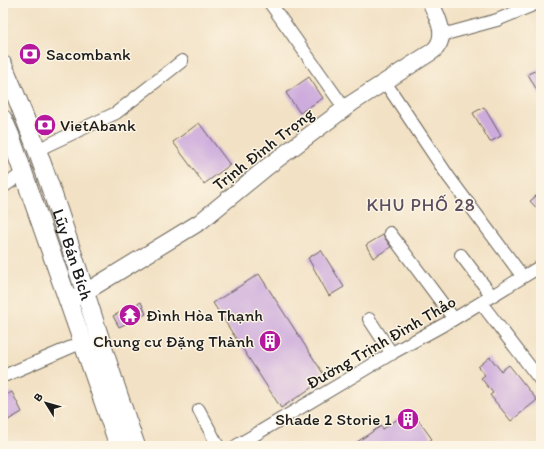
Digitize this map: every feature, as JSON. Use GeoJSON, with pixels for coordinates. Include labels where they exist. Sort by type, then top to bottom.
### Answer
{"type":"FeatureCollection","features":[{"type":"Feature","properties":{"kind":"main road","name":"Lũy Bán Bích"},"geometry":{"type":"LineString","coordinates":[[3,65],[37,150],[136,446]]}},
{"type":"Feature","properties":{"kind":"main road","name":"Lũy Bán Bích"},"geometry":{"type":"LineString","coordinates":[[3,119],[10,135],[119,446]]}},
{"type":"Feature","properties":{"kind":"street"},"geometry":{"type":"LineString","coordinates":[[270,3],[345,109]]}},
{"type":"Feature","properties":{"kind":"street"},"geometry":{"type":"LineString","coordinates":[[431,3],[442,28],[442,35],[497,20],[538,3]]}},
{"type":"Feature","properties":{"kind":"street","name":"Trịnh Đình Trọng"},"geometry":{"type":"LineString","coordinates":[[69,302],[200,222],[267,167],[345,109],[434,51],[441,42],[442,35]]}},
{"type":"Feature","properties":{"kind":"street"},"geometry":{"type":"LineString","coordinates":[[37,150],[116,113],[182,61]]}},
{"type":"Feature","properties":{"kind":"street"},"geometry":{"type":"LineString","coordinates":[[385,82],[448,176],[523,277]]}},
{"type":"Feature","properties":{"kind":"street"},"geometry":{"type":"LineString","coordinates":[[3,187],[23,173]]}},
{"type":"Feature","properties":{"kind":"street"},"geometry":{"type":"LineString","coordinates":[[390,233],[454,319]]}},
{"type":"Feature","properties":{"kind":"street"},"geometry":{"type":"LineString","coordinates":[[461,255],[492,296]]}},
{"type":"Feature","properties":{"kind":"street","name":"Đường Trịnh Đình Thảo"},"geometry":{"type":"LineString","coordinates":[[239,445],[481,303],[541,266]]}},
{"type":"Feature","properties":{"kind":"street"},"geometry":{"type":"LineString","coordinates":[[481,303],[541,381]]}},
{"type":"Feature","properties":{"kind":"street"},"geometry":{"type":"LineString","coordinates":[[369,319],[392,354]]}},
{"type":"Feature","properties":{"kind":"street"},"geometry":{"type":"LineString","coordinates":[[6,375],[83,342]]}},
{"type":"Feature","properties":{"kind":"street"},"geometry":{"type":"LineString","coordinates":[[199,410],[218,446]]}},
{"type":"Feature","properties":{"kind":"building"},"geometry":{"type":"Polygon","coordinates":[[[541,68],[541,98],[528,74],[541,68]]]}},
{"type":"Feature","properties":{"kind":"building"},"geometry":{"type":"Polygon","coordinates":[[[309,77],[323,98],[300,113],[286,93],[309,77]]]}},
{"type":"Feature","properties":{"kind":"building"},"geometry":{"type":"Polygon","coordinates":[[[484,107],[501,136],[490,142],[473,113],[484,107]]]}},
{"type":"Feature","properties":{"kind":"building"},"geometry":{"type":"Polygon","coordinates":[[[199,123],[230,165],[204,184],[173,142],[199,123]]]}},
{"type":"Feature","properties":{"kind":"building"},"geometry":{"type":"Polygon","coordinates":[[[541,192],[541,213],[530,201],[541,192]]]}},
{"type":"Feature","properties":{"kind":"building"},"geometry":{"type":"Polygon","coordinates":[[[383,235],[391,247],[373,258],[366,245],[383,235]]]}},
{"type":"Feature","properties":{"kind":"building"},"geometry":{"type":"Polygon","coordinates":[[[321,250],[344,287],[329,296],[308,258],[321,250]]]}},
{"type":"Feature","properties":{"kind":"building","name":"Chung cư Đặng Thành"},"geometry":{"type":"Polygon","coordinates":[[[259,274],[326,378],[281,408],[213,303],[259,274]]]}},
{"type":"Feature","properties":{"kind":"building","name":"Đình Hòa Thạnh"},"geometry":{"type":"Polygon","coordinates":[[[141,302],[146,314],[119,327],[113,316],[141,302]]]}},
{"type":"Feature","properties":{"kind":"building"},"geometry":{"type":"Polygon","coordinates":[[[490,357],[501,371],[509,365],[537,400],[511,421],[490,395],[493,393],[481,378],[485,375],[478,367],[490,357]]]}},
{"type":"Feature","properties":{"kind":"building"},"geometry":{"type":"Polygon","coordinates":[[[12,392],[22,412],[3,423],[3,396],[12,392]]]}},
{"type":"Feature","properties":{"kind":"building","name":"Shade 2 Storie 1"},"geometry":{"type":"Polygon","coordinates":[[[411,410],[432,439],[422,446],[351,446],[381,426],[383,429],[411,410]]]}},
{"type":"Feature","properties":{"kind":"place","name":"Sacombank"},"geometry":{"type":"Point","coordinates":[30,54]}},
{"type":"Feature","properties":{"kind":"place","name":"VietAbank"},"geometry":{"type":"Point","coordinates":[45,125]}},
{"type":"Feature","properties":{"kind":"place","name":"Đình Hòa Thạnh"},"geometry":{"type":"Point","coordinates":[130,315]}},
{"type":"Feature","properties":{"kind":"place","name":"Chung cư Đặng Thành"},"geometry":{"type":"Point","coordinates":[270,341]}},
{"type":"Feature","properties":{"kind":"place","name":"Shade 2 Storie 1"},"geometry":{"type":"Point","coordinates":[408,419]}},
{"type":"Feature","properties":{"kind":"district","name":"KHU PHỐ 28"},"geometry":{"type":"Point","coordinates":[421,205]}}]}
